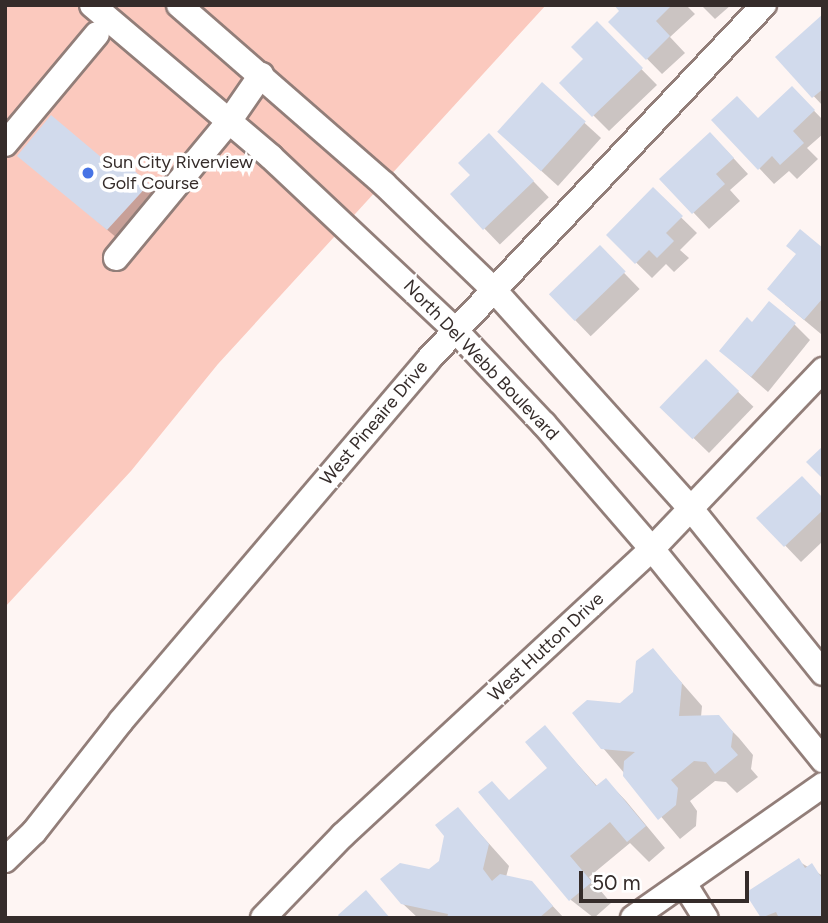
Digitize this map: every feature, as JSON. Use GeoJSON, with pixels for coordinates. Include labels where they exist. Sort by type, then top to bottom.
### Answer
{"type":"FeatureCollection","features":[{"type":"Feature","properties":{"kind":"street","name":"North Del Webb Boulevard"},"geometry":{"type":"LineString","coordinates":[[92,5],[230,120],[455,330],[544,424],[652,549],[823,760]]}},
{"type":"Feature","properties":{"kind":"street"},"geometry":{"type":"LineString","coordinates":[[179,5],[384,184],[492,289],[692,510],[823,673]]}},
{"type":"Feature","properties":{"kind":"street","name":"West Pineaire Drive"},"geometry":{"type":"LineString","coordinates":[[5,860],[34,832],[121,722],[455,330],[764,5]]}},
{"type":"Feature","properties":{"kind":"street"},"geometry":{"type":"LineString","coordinates":[[5,144],[97,34]]}},
{"type":"Feature","properties":{"kind":"street"},"geometry":{"type":"LineString","coordinates":[[116,258],[230,120],[261,75]]}},
{"type":"Feature","properties":{"kind":"street","name":"West Hutton Drive"},"geometry":{"type":"LineString","coordinates":[[263,918],[343,835],[692,510],[823,370]]}},
{"type":"Feature","properties":{"kind":"street"},"geometry":{"type":"LineString","coordinates":[[633,918],[685,885],[823,785]]}},
{"type":"Feature","properties":{"kind":"street"},"geometry":{"type":"LineString","coordinates":[[685,885],[706,918]]}},
{"type":"Feature","properties":{"kind":"shaded area"},"geometry":{"type":"Polygon","coordinates":[[[5,5],[546,5],[218,364],[131,471],[5,607],[5,5]]]}},
{"type":"Feature","properties":{"kind":"building"},"geometry":{"type":"Polygon","coordinates":[[[614,5],[672,5],[656,21],[670,36],[646,60],[608,22],[619,11],[614,5]]]}},
{"type":"Feature","properties":{"kind":"building"},"geometry":{"type":"Polygon","coordinates":[[[823,14],[823,89],[812,98],[775,57],[823,14]]]}},
{"type":"Feature","properties":{"kind":"building"},"geometry":{"type":"Polygon","coordinates":[[[597,21],[643,68],[592,117],[559,83],[583,59],[571,47],[597,21]]]}},
{"type":"Feature","properties":{"kind":"building"},"geometry":{"type":"Polygon","coordinates":[[[542,82],[586,121],[541,171],[497,132],[542,82]]]}},
{"type":"Feature","properties":{"kind":"building"},"geometry":{"type":"Polygon","coordinates":[[[792,86],[815,110],[793,131],[804,143],[780,165],[772,156],[758,170],[711,120],[737,96],[758,118],[792,86]]]}},
{"type":"Feature","properties":{"kind":"building","name":"Sun City Riverview Golf Course"},"geometry":{"type":"Polygon","coordinates":[[[51,115],[108,163],[117,155],[149,184],[107,230],[17,156],[51,115]]]}},
{"type":"Feature","properties":{"kind":"building"},"geometry":{"type":"Polygon","coordinates":[[[710,132],[734,158],[716,174],[725,184],[692,214],[659,179],[710,132]]]}},
{"type":"Feature","properties":{"kind":"building"},"geometry":{"type":"Polygon","coordinates":[[[489,133],[534,181],[483,230],[450,194],[470,175],[458,163],[489,133]]]}},
{"type":"Feature","properties":{"kind":"building"},"geometry":{"type":"Polygon","coordinates":[[[653,187],[683,216],[666,233],[674,241],[657,258],[649,250],[635,264],[606,235],[653,187]]]}},
{"type":"Feature","properties":{"kind":"building"},"geometry":{"type":"Polygon","coordinates":[[[800,229],[823,248],[823,298],[804,320],[767,289],[796,254],[786,246],[800,229]]]}},
{"type":"Feature","properties":{"kind":"building"},"geometry":{"type":"Polygon","coordinates":[[[600,245],[626,272],[575,321],[549,294],[600,245]]]}},
{"type":"Feature","properties":{"kind":"building"},"geometry":{"type":"Polygon","coordinates":[[[769,301],[796,323],[751,377],[719,351],[747,317],[752,322],[769,301]]]}},
{"type":"Feature","properties":{"kind":"building"},"geometry":{"type":"Polygon","coordinates":[[[706,359],[739,391],[693,439],[659,407],[706,359]]]}},
{"type":"Feature","properties":{"kind":"building"},"geometry":{"type":"Polygon","coordinates":[[[823,446],[823,479],[806,462],[823,446]]]}},
{"type":"Feature","properties":{"kind":"building"},"geometry":{"type":"Polygon","coordinates":[[[802,476],[823,498],[823,510],[784,547],[756,518],[802,476]]]}},
{"type":"Feature","properties":{"kind":"building"},"geometry":{"type":"Polygon","coordinates":[[[653,648],[682,683],[679,716],[719,715],[733,732],[731,747],[738,755],[715,774],[706,762],[694,761],[671,780],[678,788],[676,805],[658,820],[623,776],[624,761],[635,752],[601,749],[572,713],[587,700],[620,703],[633,692],[636,661],[653,648]]]}},
{"type":"Feature","properties":{"kind":"building"},"geometry":{"type":"Polygon","coordinates":[[[545,725],[596,786],[606,778],[646,826],[627,842],[610,822],[570,856],[592,882],[569,901],[478,792],[492,781],[509,800],[547,768],[525,742],[545,725]]]}},
{"type":"Feature","properties":{"kind":"building"},"geometry":{"type":"Polygon","coordinates":[[[458,807],[489,844],[483,869],[492,881],[500,874],[532,881],[553,906],[539,918],[447,918],[448,914],[401,904],[380,879],[400,863],[429,869],[439,861],[444,836],[435,825],[458,807]]]}},
{"type":"Feature","properties":{"kind":"building"},"geometry":{"type":"Polygon","coordinates":[[[799,858],[805,868],[812,863],[823,880],[823,918],[779,918],[776,912],[761,918],[745,893],[799,858]]]}},
{"type":"Feature","properties":{"kind":"building"},"geometry":{"type":"Polygon","coordinates":[[[366,890],[390,918],[340,918],[338,915],[366,890]]]}},
{"type":"Feature","properties":{"kind":"place","name":"Sun City Riverview Golf Course"},"geometry":{"type":"Point","coordinates":[88,173]}}]}
